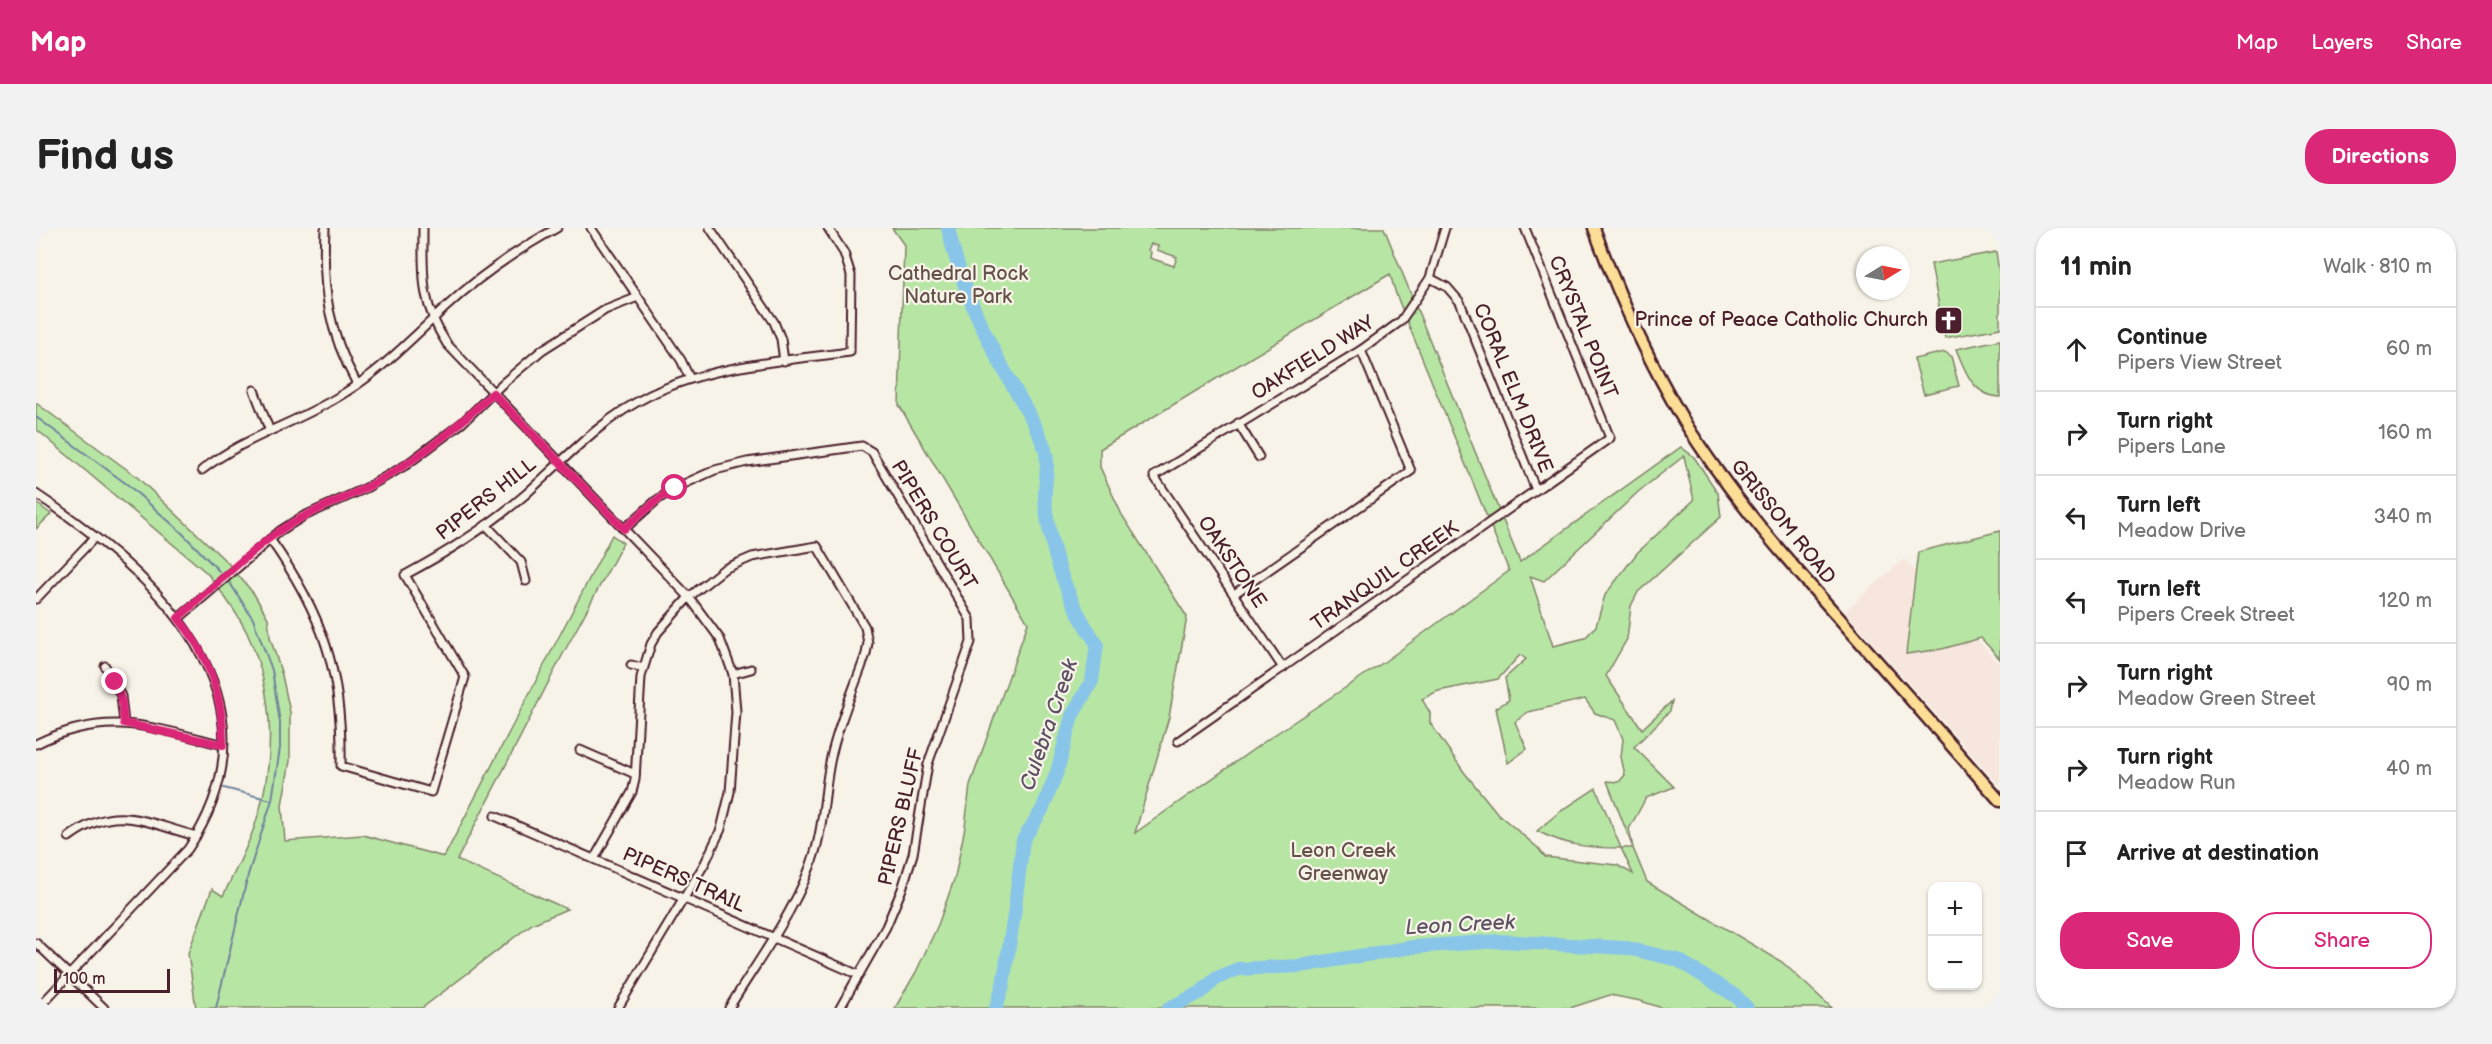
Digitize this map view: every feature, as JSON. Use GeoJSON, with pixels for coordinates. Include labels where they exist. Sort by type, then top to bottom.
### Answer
{"type":"FeatureCollection","features":[{"type":"Feature","properties":{"kind":"main road","name":"GRISSOM ROAD"},"geometry":{"type":"LineString","coordinates":[[1594,228],[1631,320],[1648,354],[1685,422],[1726,482],[1779,550],[2000,801]]}},
{"type":"Feature","properties":{"kind":"street"},"geometry":{"type":"LineString","coordinates":[[423,228],[422,278],[434,319],[452,349],[689,597],[720,639],[733,674],[736,712],[730,792],[721,829],[705,863],[618,1008]]}},
{"type":"Feature","properties":{"kind":"street"},"geometry":{"type":"LineString","coordinates":[[202,470],[226,453],[269,429],[307,414],[375,372],[489,271],[523,247],[557,228]]}},
{"type":"Feature","properties":{"kind":"street"},"geometry":{"type":"LineString","coordinates":[[591,228],[681,360],[690,379]]}},
{"type":"Feature","properties":{"kind":"street"},"geometry":{"type":"LineString","coordinates":[[710,228],[774,322],[781,339],[784,361]]}},
{"type":"Feature","properties":{"kind":"street","name":"PIPERS HILL"},"geometry":{"type":"LineString","coordinates":[[270,539],[290,567],[309,601],[331,658],[340,710],[340,766],[431,792],[465,677],[405,575],[486,525],[525,494],[595,429],[650,394],[710,373],[850,352],[851,275],[844,253],[828,228]]}},
{"type":"Feature","properties":{"kind":"street","name":"OAKFIELD WAY"},"geometry":{"type":"LineString","coordinates":[[1154,476],[1361,350],[1401,321],[1430,278],[1444,228]]}},
{"type":"Feature","properties":{"kind":"street","name":"CRYSTAL POINT"},"geometry":{"type":"LineString","coordinates":[[1525,228],[1610,438]]}},
{"type":"Feature","properties":{"kind":"street"},"geometry":{"type":"LineString","coordinates":[[325,229],[323,266],[329,315],[339,347],[357,384]]}},
{"type":"Feature","properties":{"kind":"street","name":"CORAL ELM DRIVE"},"geometry":{"type":"LineString","coordinates":[[1430,278],[1447,287],[1460,302],[1536,490]]}},
{"type":"Feature","properties":{"kind":"street"},"geometry":{"type":"LineString","coordinates":[[178,618],[270,539],[302,517],[357,492],[406,465],[462,423],[542,350],[605,310],[638,297]]}},
{"type":"Feature","properties":{"kind":"street"},"geometry":{"type":"LineString","coordinates":[[1234,594],[1411,471],[1361,350]]}},
{"type":"Feature","properties":{"kind":"street"},"geometry":{"type":"LineString","coordinates":[[254,390],[269,429]]}},
{"type":"Feature","properties":{"kind":"street"},"geometry":{"type":"LineString","coordinates":[[1238,423],[1259,457]]}},
{"type":"Feature","properties":{"kind":"street","name":"TRANQUIL CREEK"},"geometry":{"type":"LineString","coordinates":[[1178,741],[1610,438]]}},
{"type":"Feature","properties":{"kind":"street","name":"PIPERS COURT"},"geometry":{"type":"LineString","coordinates":[[624,529],[666,494],[715,470],[747,462],[862,446],[872,452],[971,624]]}},
{"type":"Feature","properties":{"kind":"street","name":"OAKSTONE"},"geometry":{"type":"LineString","coordinates":[[1154,476],[1283,668]]}},
{"type":"Feature","properties":{"kind":"street"},"geometry":{"type":"LineString","coordinates":[[36,494],[95,537],[132,570],[178,618],[199,649],[214,681],[221,711],[223,745],[214,797],[196,836],[175,864],[38,1008]]}},
{"type":"Feature","properties":{"kind":"street"},"geometry":{"type":"LineString","coordinates":[[486,525],[520,562],[526,580]]}},
{"type":"Feature","properties":{"kind":"street"},"geometry":{"type":"LineString","coordinates":[[36,599],[95,537]]}},
{"type":"Feature","properties":{"kind":"street"},"geometry":{"type":"LineString","coordinates":[[594,859],[632,792],[643,668],[651,644],[658,632],[689,597],[716,574],[739,561],[765,554],[818,546],[865,627],[866,654],[832,751],[815,853],[804,881],[729,1008]]}},
{"type":"Feature","properties":{"kind":"street","name":"PIPERS BLUFF"},"geometry":{"type":"LineString","coordinates":[[840,1008],[886,927],[903,889],[914,847],[928,764],[971,642],[971,624]]}},
{"type":"Feature","properties":{"kind":"street"},"geometry":{"type":"LineString","coordinates":[[631,665],[643,668]]}},
{"type":"Feature","properties":{"kind":"street"},"geometry":{"type":"LineString","coordinates":[[105,666],[118,689],[124,723]]}},
{"type":"Feature","properties":{"kind":"street"},"geometry":{"type":"LineString","coordinates":[[733,674],[751,669]]}},
{"type":"Feature","properties":{"kind":"street"},"geometry":{"type":"LineString","coordinates":[[36,744],[52,736],[81,727],[124,723],[223,745]]}},
{"type":"Feature","properties":{"kind":"street"},"geometry":{"type":"LineString","coordinates":[[580,750],[635,774]]}},
{"type":"Feature","properties":{"kind":"street"},"geometry":{"type":"LineString","coordinates":[[69,837],[93,822],[117,816],[133,818],[196,836]]}},
{"type":"Feature","properties":{"kind":"street","name":"PIPERS TRAIL"},"geometry":{"type":"LineString","coordinates":[[495,816],[859,975]]}},
{"type":"Feature","properties":{"kind":"street"},"geometry":{"type":"LineString","coordinates":[[36,943],[104,1008]]}},
{"type":"Feature","properties":{"kind":"shaded area"},"geometry":{"type":"Polygon","coordinates":[[[1904,559],[2000,665],[2000,786],[1845,611],[1904,559]]]}},
{"type":"Feature","properties":{"kind":"green space","name":"Leon Creek Greenway"},"geometry":{"type":"Polygon","coordinates":[[[892,228],[1384,228],[1520,562],[1681,447],[1694,457],[1718,493],[1721,517],[1638,592],[1631,606],[1627,639],[1606,676],[1642,729],[1672,701],[1670,711],[1634,747],[1674,787],[1646,798],[1629,829],[1633,848],[1647,882],[1782,962],[1832,1008],[1662,1008],[1610,995],[1570,1008],[895,1008],[916,972],[938,925],[955,877],[965,827],[970,785],[1028,623],[899,405],[904,245],[892,228]],[[1151,244],[1148,250],[1151,252],[1150,258],[1174,266],[1177,257],[1157,250],[1158,246],[1151,244]],[[1390,274],[1100,449],[1100,467],[1122,515],[1187,617],[1169,717],[1135,833],[1271,737],[1384,662],[1509,571],[1396,294],[1390,274]],[[1684,456],[1638,492],[1544,581],[1530,576],[1553,646],[1585,638],[1596,626],[1605,595],[1637,553],[1694,500],[1684,456]],[[1520,655],[1498,679],[1438,691],[1422,699],[1430,713],[1430,723],[1464,772],[1498,814],[1538,848],[1545,857],[1617,865],[1633,874],[1621,848],[1633,848],[1607,781],[1619,782],[1625,775],[1621,757],[1623,739],[1615,720],[1595,713],[1585,699],[1528,712],[1515,722],[1527,749],[1508,763],[1496,708],[1509,700],[1505,678],[1526,659],[1520,655]]]}},
{"type":"Feature","properties":{"kind":"green space"},"geometry":{"type":"Polygon","coordinates":[[[1996,252],[2000,278],[2000,328],[1945,338],[1931,264],[1996,252]]]}},
{"type":"Feature","properties":{"kind":"green space"},"geometry":{"type":"Polygon","coordinates":[[[2000,340],[2000,397],[1983,392],[1971,381],[1956,349],[2000,340]]]}},
{"type":"Feature","properties":{"kind":"green space"},"geometry":{"type":"Polygon","coordinates":[[[1945,352],[1951,356],[1959,386],[1924,394],[1914,359],[1945,352]]]}},
{"type":"Feature","properties":{"kind":"green space"},"geometry":{"type":"Polygon","coordinates":[[[36,403],[136,476],[228,563],[254,594],[268,618],[270,637],[282,675],[290,712],[290,761],[282,805],[285,841],[363,835],[444,857],[612,535],[623,543],[457,860],[567,909],[532,924],[422,1008],[196,1008],[188,953],[212,889],[223,896],[236,870],[252,834],[267,777],[269,728],[263,680],[243,625],[207,573],[36,429],[36,403]]]}},
{"type":"Feature","properties":{"kind":"green space"},"geometry":{"type":"Polygon","coordinates":[[[36,503],[51,514],[36,529],[36,503]]]}},
{"type":"Feature","properties":{"kind":"green space"},"geometry":{"type":"Polygon","coordinates":[[[2000,531],[2000,659],[1981,638],[1942,649],[1906,654],[1918,552],[2000,531]]]}},
{"type":"Feature","properties":{"kind":"green space"},"geometry":{"type":"Polygon","coordinates":[[[1596,788],[1621,848],[1578,845],[1537,831],[1558,813],[1596,788]]]}},
{"type":"Feature","properties":{"kind":"waterway","name":"Culebra Creek"},"geometry":{"type":"LineString","coordinates":[[948,228],[958,265],[978,317],[1045,449],[1047,461],[1045,499],[1056,556],[1069,594],[1097,644],[1092,681],[1072,716],[1057,772],[1042,810],[1023,840],[1003,985],[996,1008]]}},
{"type":"Feature","properties":{"kind":"waterway"},"geometry":{"type":"LineString","coordinates":[[36,417],[128,485],[181,532],[219,571]]}},
{"type":"Feature","properties":{"kind":"waterway"},"geometry":{"type":"LineString","coordinates":[[216,1008],[248,875],[272,800],[280,748],[280,723],[272,670],[253,619],[230,583]]}},
{"type":"Feature","properties":{"kind":"waterway"},"geometry":{"type":"LineString","coordinates":[[224,788],[271,800]]}},
{"type":"Feature","properties":{"kind":"waterway","name":"Leon Creek"},"geometry":{"type":"LineString","coordinates":[[1169,1008],[1200,993],[1217,978],[1238,969],[1300,966],[1413,947],[1500,941],[1627,948],[1678,960],[1737,997],[1747,1008]]}},
{"type":"Feature","properties":{"kind":"place","name":"Prince of Peace Catholic Church"},"geometry":{"type":"Point","coordinates":[1949,320]}},
{"type":"Feature","properties":{"kind":"route"},"geometry":{"type":"LineString","coordinates":[[115,682],[122,702],[124,723],[143,725],[223,745],[221,711],[214,681],[190,633],[178,618],[280,531],[302,517],[381,480],[406,465],[462,423],[493,393],[624,529],[657,500],[675,488]]}},
{"type":"Feature","properties":{"kind":"park label","name":"Cathedral Rock Nature Park"},"geometry":{"type":"Point","coordinates":[958,286]}}]}
